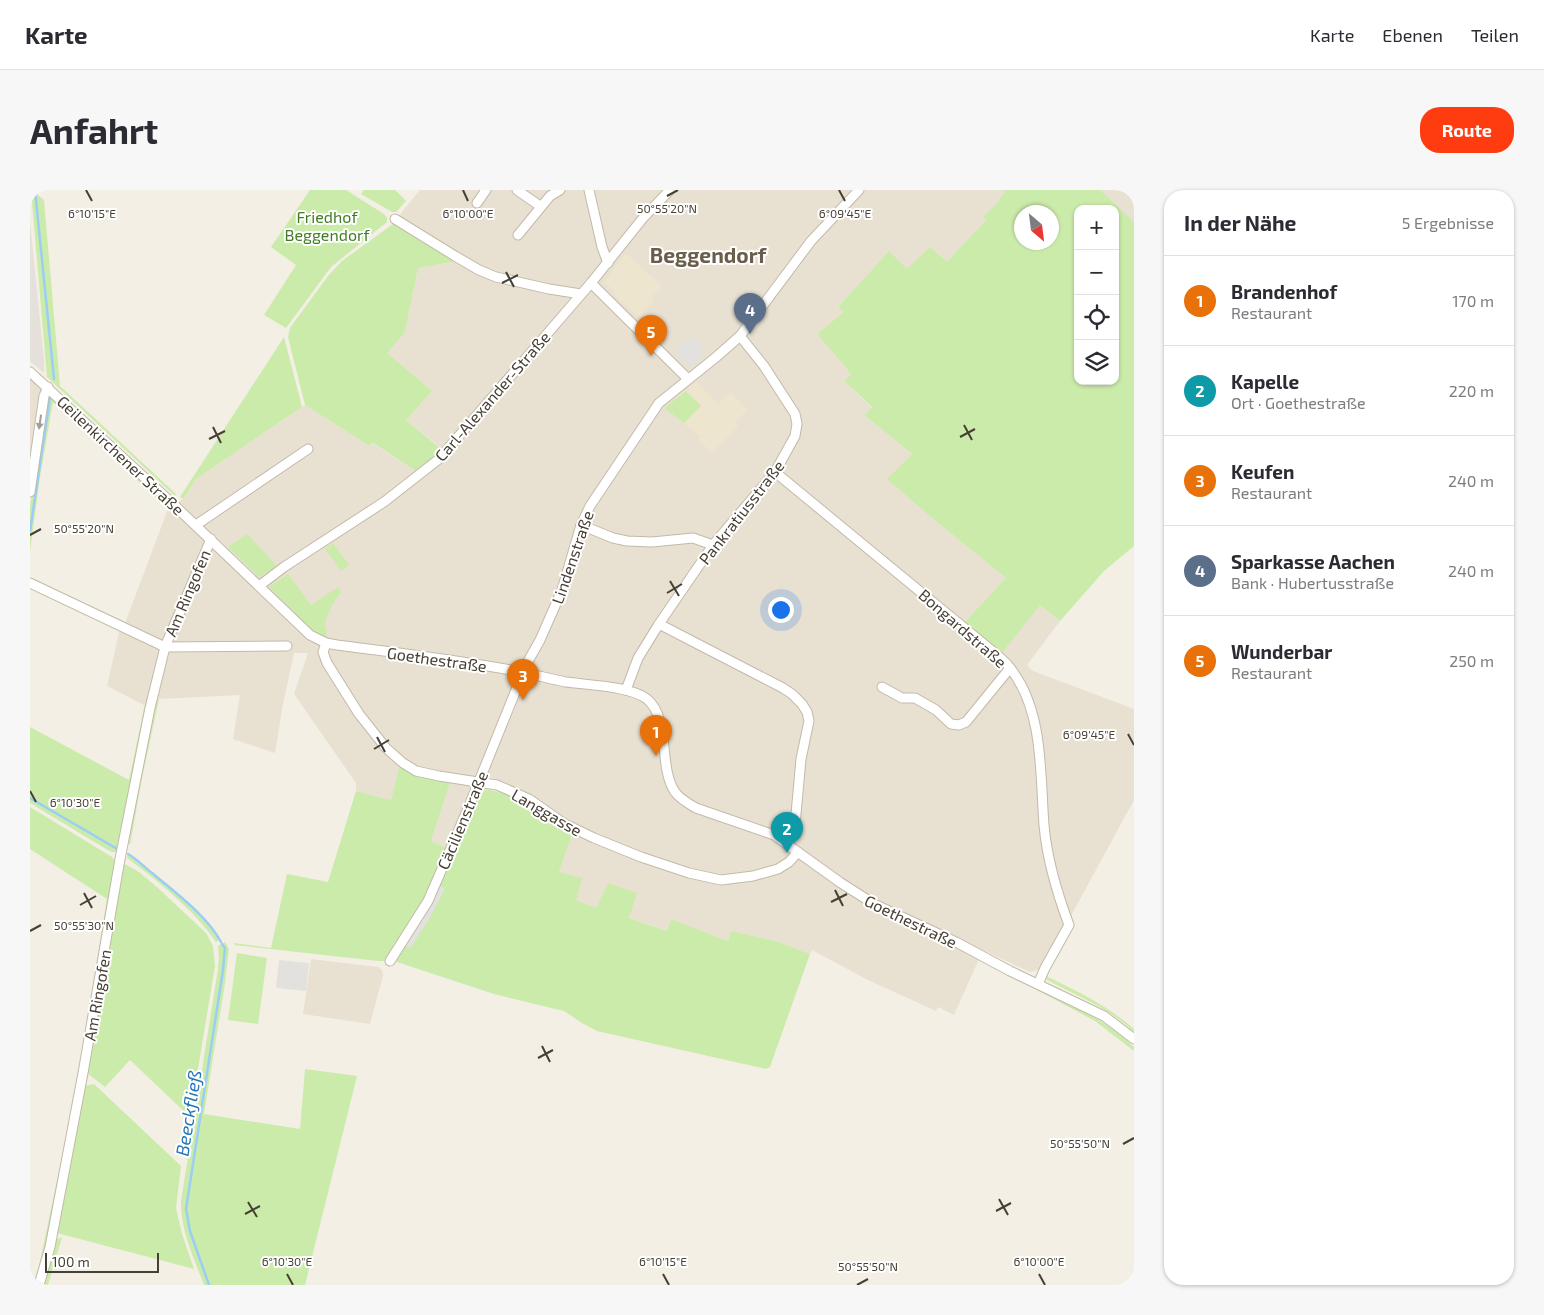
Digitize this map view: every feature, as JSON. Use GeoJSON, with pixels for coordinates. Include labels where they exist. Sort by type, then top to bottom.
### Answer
{"type":"FeatureCollection","features":[{"type":"Feature","properties":{"kind":"street"},"geometry":{"type":"LineString","coordinates":[[477,203],[486,190]]}},
{"type":"Feature","properties":{"kind":"street"},"geometry":{"type":"LineString","coordinates":[[517,190],[540,206]]}},
{"type":"Feature","properties":{"kind":"street"},"geometry":{"type":"LineString","coordinates":[[518,235],[540,206],[550,196],[560,190]]}},
{"type":"Feature","properties":{"kind":"street"},"geometry":{"type":"LineString","coordinates":[[589,190],[602,247],[608,263]]}},
{"type":"Feature","properties":{"kind":"street","name":"Carl-Alexander-Straße"},"geometry":{"type":"LineString","coordinates":[[259,586],[384,502],[439,459],[608,263],[643,218],[670,190]]}},
{"type":"Feature","properties":{"kind":"street","name":"Lindenstraße"},"geometry":{"type":"LineString","coordinates":[[522,672],[540,640],[562,590],[581,525],[590,506],[659,403],[740,336],[811,241],[859,190]]}},
{"type":"Feature","properties":{"kind":"street"},"geometry":{"type":"LineString","coordinates":[[395,219],[479,270],[496,277],[550,290],[581,294]]}},
{"type":"Feature","properties":{"kind":"street"},"geometry":{"type":"LineString","coordinates":[[591,283],[688,379]]}},
{"type":"Feature","properties":{"kind":"street","name":"Pankratiusstraße"},"geometry":{"type":"LineString","coordinates":[[626,690],[638,658],[658,624],[713,545],[775,472],[795,436],[797,424],[795,414],[764,366],[740,336]]}},
{"type":"Feature","properties":{"kind":"street","name":"Geilenkirchener Straße"},"geometry":{"type":"LineString","coordinates":[[30,372],[210,539]]}},
{"type":"Feature","properties":{"kind":"street"},"geometry":{"type":"LineString","coordinates":[[30,492],[44,396],[48,387]]}},
{"type":"Feature","properties":{"kind":"street"},"geometry":{"type":"LineString","coordinates":[[196,525],[308,448]]}},
{"type":"Feature","properties":{"kind":"street","name":"Bongardstraße"},"geometry":{"type":"LineString","coordinates":[[775,472],[991,650],[1010,668],[1019,683],[1029,704],[1037,732],[1044,827],[1052,870],[1069,925],[1038,984]]}},
{"type":"Feature","properties":{"kind":"street"},"geometry":{"type":"LineString","coordinates":[[581,525],[613,538],[627,541],[652,542],[693,538],[713,545]]}},
{"type":"Feature","properties":{"kind":"street","name":"Goethestraße"},"geometry":{"type":"LineString","coordinates":[[210,539],[310,635],[326,643],[522,672],[550,679],[636,693],[647,699],[654,708],[659,721],[668,775],[679,797],[696,808],[774,835],[874,904],[956,942],[1104,1016],[1134,1039]]}},
{"type":"Feature","properties":{"kind":"street","name":"Am Ringofen"},"geometry":{"type":"LineString","coordinates":[[39,1285],[50,1247],[146,726],[165,647],[210,539]]}},
{"type":"Feature","properties":{"kind":"street","name":"Am Ringofen"},"geometry":{"type":"LineString","coordinates":[[30,583],[165,647],[287,646]]}},
{"type":"Feature","properties":{"kind":"street"},"geometry":{"type":"LineString","coordinates":[[658,624],[783,688],[792,694],[807,712],[809,721],[801,758],[795,825],[788,845]]}},
{"type":"Feature","properties":{"kind":"street","name":"Langgasse"},"geometry":{"type":"LineString","coordinates":[[326,643],[323,652],[326,663],[359,714],[386,748],[403,763],[416,770],[439,776],[497,785],[529,799],[564,824],[594,838],[641,857],[689,873],[721,880],[752,876],[778,869],[789,862],[798,852]]}},
{"type":"Feature","properties":{"kind":"street"},"geometry":{"type":"LineString","coordinates":[[882,687],[902,698],[915,698],[936,710],[952,724],[959,725],[966,722],[1010,668]]}},
{"type":"Feature","properties":{"kind":"street","name":"Cäcilienstraße"},"geometry":{"type":"LineString","coordinates":[[390,962],[428,901],[467,811],[522,672]]}},
{"type":"Feature","properties":{"kind":"shaded area"},"geometry":{"type":"Polygon","coordinates":[[[420,190],[1005,190],[998,202],[984,217],[986,220],[947,263],[907,270],[889,252],[838,307],[845,312],[817,334],[851,374],[844,381],[872,408],[864,415],[912,454],[888,479],[932,518],[1006,578],[965,623],[1040,605],[1060,621],[1027,665],[1033,671],[1134,709],[1134,800],[1042,969],[1030,972],[983,950],[954,1015],[938,1007],[936,1011],[868,980],[812,950],[810,954],[776,941],[731,931],[728,941],[671,919],[668,931],[629,918],[636,893],[608,883],[596,908],[576,900],[559,872],[572,835],[581,827],[518,788],[491,777],[473,786],[447,848],[431,841],[450,783],[415,775],[400,765],[391,800],[356,791],[356,783],[294,694],[308,653],[294,653],[275,753],[233,739],[240,695],[161,699],[148,696],[144,705],[107,686],[120,628],[124,626],[168,509],[183,499],[196,479],[305,405],[368,445],[372,443],[416,471],[441,448],[406,420],[432,391],[386,353],[405,332],[418,268],[452,262],[399,218],[420,190]]]}},
{"type":"Feature","properties":{"kind":"shaded area"},"geometry":{"type":"Polygon","coordinates":[[[1100,190],[1134,190],[1134,222],[1119,209],[1119,205],[1115,205],[1100,190]]]}},
{"type":"Feature","properties":{"kind":"shaded area"},"geometry":{"type":"Polygon","coordinates":[[[30,222],[44,360],[44,373],[30,361],[30,222]]]}},
{"type":"Feature","properties":{"kind":"shaded area"},"geometry":{"type":"Polygon","coordinates":[[[626,253],[662,286],[653,296],[653,302],[638,317],[613,294],[615,292],[604,282],[626,253]]]}},
{"type":"Feature","properties":{"kind":"shaded area"},"geometry":{"type":"Polygon","coordinates":[[[681,340],[684,343],[696,340],[702,345],[702,356],[695,364],[689,366],[675,354],[679,349],[676,346],[681,340]]]}},
{"type":"Feature","properties":{"kind":"shaded area"},"geometry":{"type":"Polygon","coordinates":[[[30,377],[42,388],[30,478],[30,377]]]}},
{"type":"Feature","properties":{"kind":"shaded area"},"geometry":{"type":"Polygon","coordinates":[[[696,381],[718,404],[731,392],[747,410],[735,422],[738,426],[712,453],[698,439],[700,436],[664,408],[696,381]]]}},
{"type":"Feature","properties":{"kind":"shaded area"},"geometry":{"type":"Polygon","coordinates":[[[440,886],[445,889],[428,921],[410,948],[404,945],[440,886]]]}},
{"type":"Feature","properties":{"kind":"shaded area"},"geometry":{"type":"Polygon","coordinates":[[[311,959],[378,967],[382,970],[383,975],[370,1024],[303,1014],[311,959]]]}},
{"type":"Feature","properties":{"kind":"shaded area"},"geometry":{"type":"Polygon","coordinates":[[[279,960],[309,963],[306,991],[276,988],[279,960]]]}},
{"type":"Feature","properties":{"kind":"green space"},"geometry":{"type":"Polygon","coordinates":[[[31,190],[37,190],[38,195],[44,200],[60,386],[176,494],[175,496],[47,377],[31,190]]]}},
{"type":"Feature","properties":{"kind":"green space","name":"Friedhof Beggendorf"},"geometry":{"type":"Polygon","coordinates":[[[310,190],[346,190],[384,214],[387,222],[331,267],[286,328],[264,315],[296,265],[271,247],[310,190]]]}},
{"type":"Feature","properties":{"kind":"green space"},"geometry":{"type":"Polygon","coordinates":[[[364,190],[395,190],[406,201],[396,212],[392,212],[361,194],[364,190]]]}},
{"type":"Feature","properties":{"kind":"green space"},"geometry":{"type":"Polygon","coordinates":[[[1005,190],[1100,190],[1116,205],[1074,205],[1074,385],[1119,385],[1119,208],[1134,222],[1134,546],[1104,571],[1060,621],[1040,605],[1001,654],[964,623],[1006,578],[887,479],[912,454],[864,415],[872,407],[844,381],[851,374],[817,334],[844,312],[838,307],[889,251],[907,269],[930,247],[947,262],[986,220],[983,217],[998,202],[1005,190]]]}},
{"type":"Feature","properties":{"kind":"green space"},"geometry":{"type":"Polygon","coordinates":[[[393,224],[397,224],[455,260],[418,268],[405,332],[387,353],[432,391],[406,420],[441,449],[416,471],[373,443],[368,445],[305,405],[288,337],[290,328],[328,276],[342,261],[393,224]]]}},
{"type":"Feature","properties":{"kind":"green space"},"geometry":{"type":"Polygon","coordinates":[[[284,337],[302,407],[196,479],[183,499],[180,497],[284,337]]]}},
{"type":"Feature","properties":{"kind":"green space"},"geometry":{"type":"Polygon","coordinates":[[[686,391],[701,406],[684,423],[664,408],[686,391]]]}},
{"type":"Feature","properties":{"kind":"green space"},"geometry":{"type":"Polygon","coordinates":[[[48,395],[107,447],[170,507],[168,509],[53,402],[30,551],[30,506],[48,395]]]}},
{"type":"Feature","properties":{"kind":"green space"},"geometry":{"type":"Polygon","coordinates":[[[247,534],[277,566],[259,577],[228,547],[247,534]]]}},
{"type":"Feature","properties":{"kind":"green space"},"geometry":{"type":"Polygon","coordinates":[[[333,543],[349,565],[341,571],[325,549],[333,543]]]}},
{"type":"Feature","properties":{"kind":"green space"},"geometry":{"type":"Polygon","coordinates":[[[288,574],[311,605],[338,587],[341,592],[325,622],[327,638],[313,631],[269,587],[288,574]]]}},
{"type":"Feature","properties":{"kind":"green space"},"geometry":{"type":"Polygon","coordinates":[[[155,698],[159,699],[130,845],[128,841],[155,698]]]}},
{"type":"Feature","properties":{"kind":"green space"},"geometry":{"type":"Polygon","coordinates":[[[146,699],[148,700],[118,852],[112,852],[30,803],[30,727],[129,780],[146,699]]]}},
{"type":"Feature","properties":{"kind":"green space"},"geometry":{"type":"Polygon","coordinates":[[[400,764],[415,775],[450,783],[431,841],[447,848],[426,899],[389,958],[384,961],[378,961],[235,945],[234,943],[271,948],[287,874],[328,882],[356,791],[391,800],[400,764]]]}},
{"type":"Feature","properties":{"kind":"green space"},"geometry":{"type":"Polygon","coordinates":[[[480,788],[512,795],[526,802],[574,834],[559,872],[582,878],[576,900],[596,908],[608,883],[637,893],[629,918],[667,931],[671,919],[728,941],[731,931],[776,941],[810,954],[770,1067],[766,1069],[597,1031],[564,1011],[494,994],[394,961],[480,788]]]}},
{"type":"Feature","properties":{"kind":"green space"},"geometry":{"type":"Polygon","coordinates":[[[30,807],[112,857],[116,862],[78,1086],[47,1244],[35,1285],[33,1285],[39,1266],[75,1096],[107,899],[30,849],[30,807]]]}},
{"type":"Feature","properties":{"kind":"green space"},"geometry":{"type":"Polygon","coordinates":[[[128,855],[189,905],[207,922],[219,940],[216,942],[187,908],[150,875],[127,858],[128,855]]]}},
{"type":"Feature","properties":{"kind":"green space"},"geometry":{"type":"Polygon","coordinates":[[[125,864],[139,872],[158,888],[206,933],[213,946],[215,966],[190,1117],[130,1060],[105,1087],[87,1073],[123,865],[125,864]]]}},
{"type":"Feature","properties":{"kind":"green space"},"geometry":{"type":"Polygon","coordinates":[[[225,942],[229,949],[225,983],[204,1114],[300,1129],[305,1069],[357,1076],[305,1285],[204,1285],[185,1233],[181,1201],[218,969],[218,946],[225,942]]]}},
{"type":"Feature","properties":{"kind":"green space"},"geometry":{"type":"Polygon","coordinates":[[[237,953],[267,958],[258,1024],[228,1020],[237,953]]]}},
{"type":"Feature","properties":{"kind":"green space"},"geometry":{"type":"Polygon","coordinates":[[[1046,976],[1103,1006],[1134,1029],[1134,1032],[1105,1010],[1047,980],[1046,976]]]}},
{"type":"Feature","properties":{"kind":"green space"},"geometry":{"type":"Polygon","coordinates":[[[1018,980],[1028,982],[1097,1019],[1134,1047],[1134,1051],[1095,1021],[1018,980]]]}},
{"type":"Feature","properties":{"kind":"green space"},"geometry":{"type":"Polygon","coordinates":[[[94,1084],[181,1166],[176,1208],[182,1234],[194,1269],[57,1233],[85,1086],[94,1084]]]}},
{"type":"Feature","properties":{"kind":"green space"},"geometry":{"type":"Polygon","coordinates":[[[62,1237],[48,1285],[43,1285],[55,1240],[62,1237]]]}},
{"type":"Feature","properties":{"kind":"waterway","name":"Beeckfließ"},"geometry":{"type":"LineString","coordinates":[[35,190],[54,379]]}},
{"type":"Feature","properties":{"kind":"waterway","name":"Beeckfließ"},"geometry":{"type":"LineString","coordinates":[[30,531],[50,398]]}},
{"type":"Feature","properties":{"kind":"waterway","name":"Beeckfließ"},"geometry":{"type":"LineString","coordinates":[[30,798],[119,850]]}},
{"type":"Feature","properties":{"kind":"waterway","name":"Beeckfließ"},"geometry":{"type":"LineString","coordinates":[[128,854],[190,905],[208,923],[221,942]]}},
{"type":"Feature","properties":{"kind":"waterway","name":"Beeckfließ"},"geometry":{"type":"LineString","coordinates":[[209,1285],[190,1231],[186,1209],[223,970],[225,948],[222,944]]}},
{"type":"Feature","properties":{"kind":"place","name":"Sparkasse Aachen"},"geometry":{"type":"Point","coordinates":[750,334]}},
{"type":"Feature","properties":{"kind":"place","name":"Wunderbar"},"geometry":{"type":"Point","coordinates":[651,356]}},
{"type":"Feature","properties":{"kind":"place","name":"Keufen"},"geometry":{"type":"Point","coordinates":[523,700]}},
{"type":"Feature","properties":{"kind":"place","name":"Brandenhof"},"geometry":{"type":"Point","coordinates":[656,756]}},
{"type":"Feature","properties":{"kind":"place","name":"Kapelle"},"geometry":{"type":"Point","coordinates":[787,853]}},
{"type":"Feature","properties":{"kind":"district","name":"Beggendorf"},"geometry":{"type":"Point","coordinates":[708,254]}}]}
